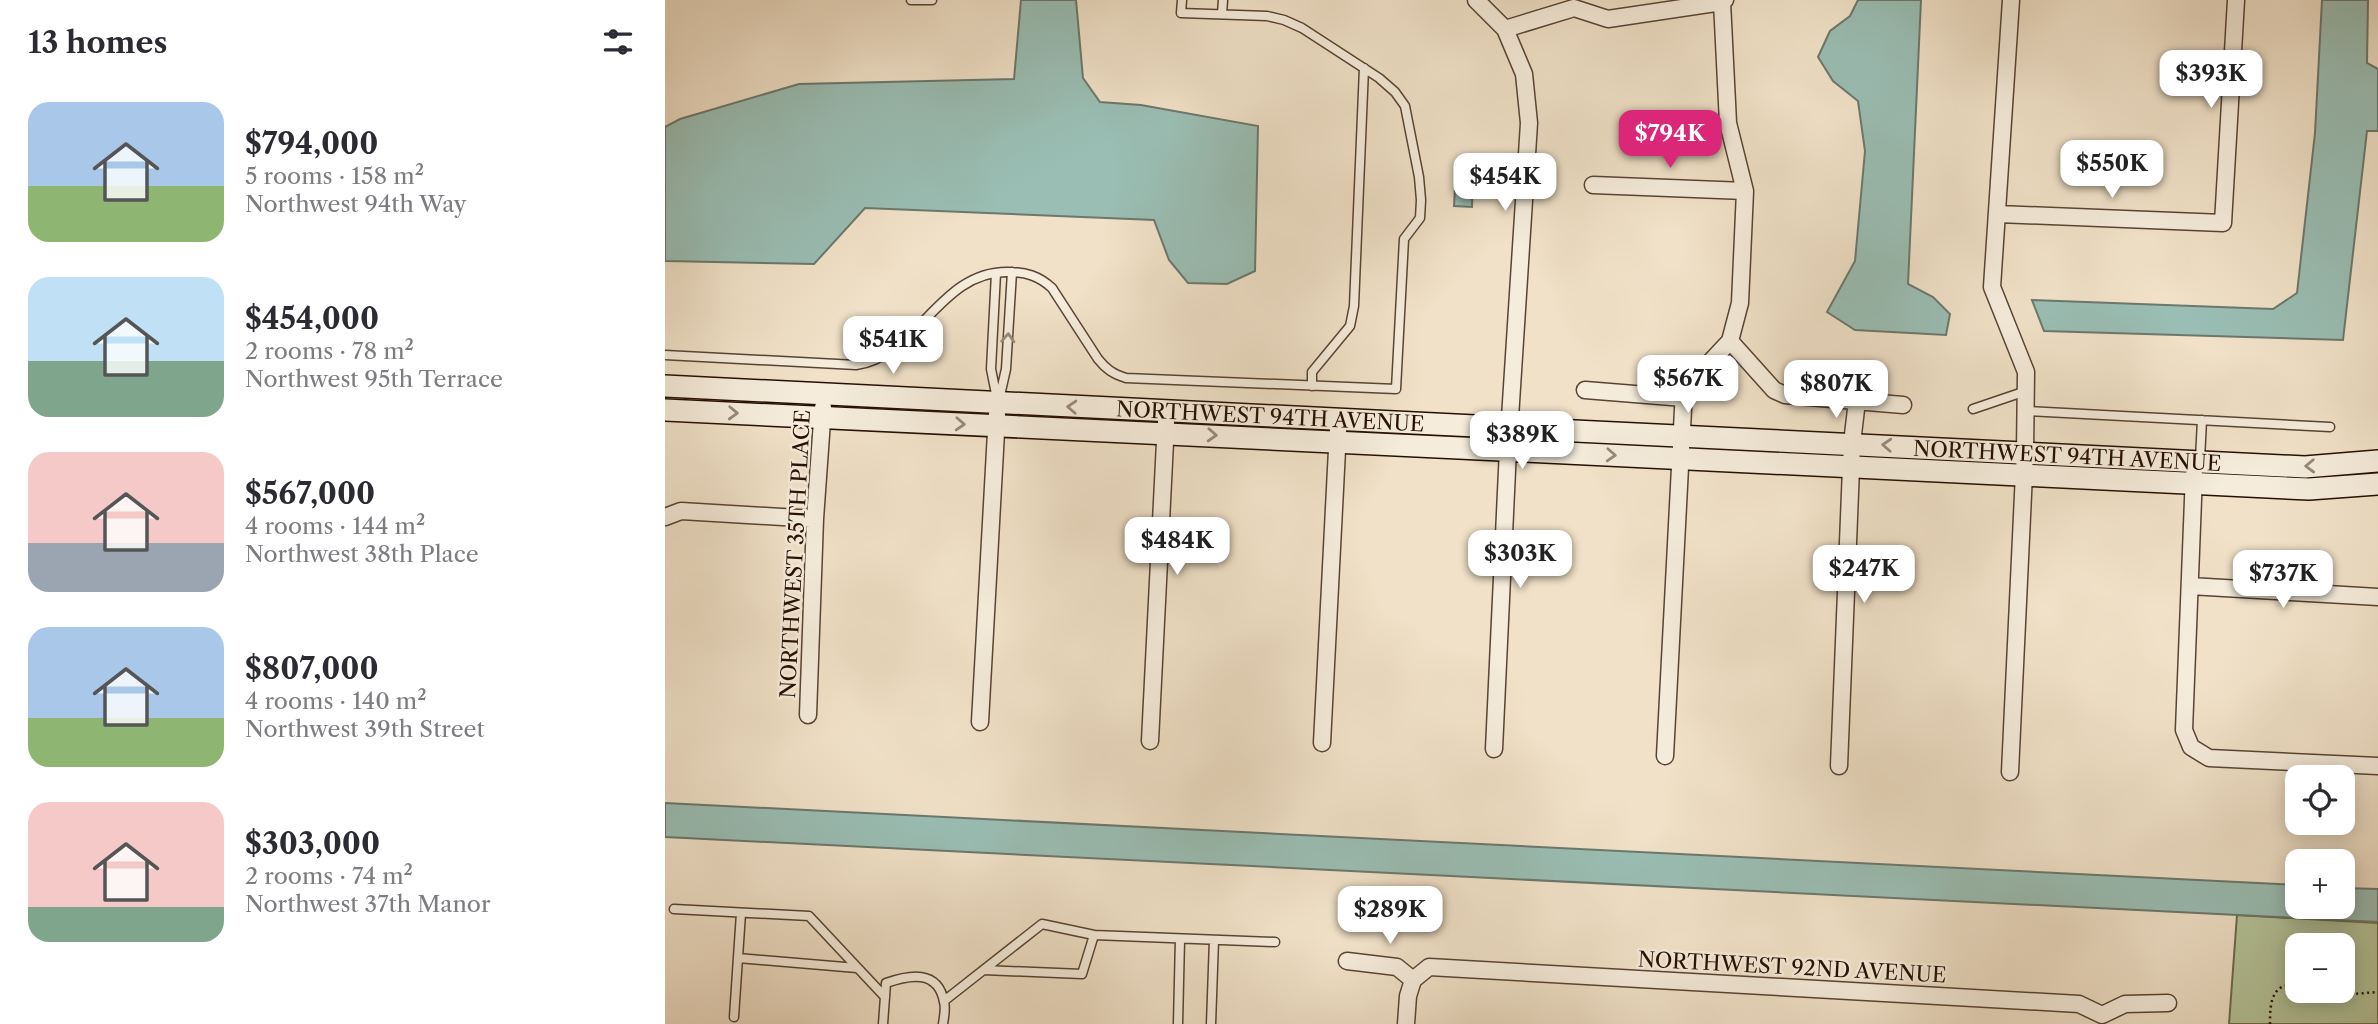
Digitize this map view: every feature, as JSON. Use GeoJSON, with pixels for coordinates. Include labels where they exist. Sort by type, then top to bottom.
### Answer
{"type":"FeatureCollection","features":[{"type":"Feature","properties":{"kind":"street"},"geometry":{"type":"LineString","coordinates":[[1476,0],[1505,29],[1524,74],[1529,123],[1509,438],[1494,749]]}},
{"type":"Feature","properties":{"kind":"street"},"geometry":{"type":"LineString","coordinates":[[2010,772],[2025,452],[2026,372],[1993,286],[2011,0]]}},
{"type":"Feature","properties":{"kind":"street"},"geometry":{"type":"LineString","coordinates":[[1999,214],[2223,223],[2236,0]]}},
{"type":"Feature","properties":{"kind":"street"},"geometry":{"type":"LineString","coordinates":[[1505,29],[1578,4],[1608,19],[1724,1],[1728,122],[1745,191],[1740,303],[1730,341],[1684,390],[1665,756]]}},
{"type":"Feature","properties":{"kind":"street"},"geometry":{"type":"LineString","coordinates":[[1593,184],[1745,191]]}},
{"type":"Feature","properties":{"kind":"street"},"geometry":{"type":"LineString","coordinates":[[1730,341],[1774,390],[1785,396],[1903,405]]}},
{"type":"Feature","properties":{"kind":"street","name":"NORTHWEST 94TH AVENUE"},"geometry":{"type":"LineString","coordinates":[[665,386],[998,402],[1338,440],[1683,435],[2305,467],[2378,461]]}},
{"type":"Feature","properties":{"kind":"street"},"geometry":{"type":"LineString","coordinates":[[1585,390],[1684,398]]}},
{"type":"Feature","properties":{"kind":"street","name":"NORTHWEST 35TH PLACE"},"geometry":{"type":"LineString","coordinates":[[808,715],[815,519],[824,394]]}},
{"type":"Feature","properties":{"kind":"street"},"geometry":{"type":"LineString","coordinates":[[1839,766],[1852,443],[1857,401]]}},
{"type":"Feature","properties":{"kind":"street"},"geometry":{"type":"LineString","coordinates":[[980,723],[998,402]]}},
{"type":"Feature","properties":{"kind":"street","name":"NORTHWEST 94TH AVENUE"},"geometry":{"type":"LineString","coordinates":[[665,410],[996,425],[1339,419],[1681,459],[2309,489],[2378,484]]}},
{"type":"Feature","properties":{"kind":"street"},"geometry":{"type":"LineString","coordinates":[[1322,743],[1339,419]]}},
{"type":"Feature","properties":{"kind":"street"},"geometry":{"type":"LineString","coordinates":[[1150,741],[1166,422]]}},
{"type":"Feature","properties":{"kind":"street"},"geometry":{"type":"LineString","coordinates":[[2197,461],[2193,484],[2184,730],[2191,747],[2209,758],[2378,766]]}},
{"type":"Feature","properties":{"kind":"street"},"geometry":{"type":"LineString","coordinates":[[665,517],[681,511],[815,519]]}},
{"type":"Feature","properties":{"kind":"street"},"geometry":{"type":"LineString","coordinates":[[2190,586],[2378,597]]}},
{"type":"Feature","properties":{"kind":"street"},"geometry":{"type":"LineString","coordinates":[[1347,961],[1397,967],[1413,980],[1408,996],[1406,1024]]}},
{"type":"Feature","properties":{"kind":"street","name":"NORTHWEST 92ND AVENUE"},"geometry":{"type":"LineString","coordinates":[[1413,980],[1429,967],[2079,1004],[2104,1020],[2125,1004],[2168,1003]]}},
{"type":"Feature","properties":{"kind":"lane"},"geometry":{"type":"LineString","coordinates":[[911,0],[932,0]]}},
{"type":"Feature","properties":{"kind":"lane"},"geometry":{"type":"LineString","coordinates":[[665,355],[856,365],[868,363],[892,351],[970,279],[1012,272],[1033,275],[1052,288],[1098,359],[1106,369],[1116,375],[1126,378],[1396,389],[1404,239],[1420,218],[1419,177],[1405,106],[1395,92],[1364,68],[1302,28],[1268,16],[1181,13],[1182,0]]}},
{"type":"Feature","properties":{"kind":"lane"},"geometry":{"type":"LineString","coordinates":[[1222,14],[1223,0]]}},
{"type":"Feature","properties":{"kind":"lane"},"geometry":{"type":"LineString","coordinates":[[1312,386],[1312,373],[1350,326],[1354,306],[1364,68]]}},
{"type":"Feature","properties":{"kind":"lane"},"geometry":{"type":"LineString","coordinates":[[998,402],[1006,369],[1012,272]]}},
{"type":"Feature","properties":{"kind":"lane"},"geometry":{"type":"LineString","coordinates":[[996,273],[991,369],[998,402]]}},
{"type":"Feature","properties":{"kind":"lane"},"geometry":{"type":"LineString","coordinates":[[1973,410],[2026,391]]}},
{"type":"Feature","properties":{"kind":"lane"},"geometry":{"type":"LineString","coordinates":[[2026,411],[2330,427]]}},
{"type":"Feature","properties":{"kind":"lane"},"geometry":{"type":"LineString","coordinates":[[2197,461],[2202,420]]}},
{"type":"Feature","properties":{"kind":"lane"},"geometry":{"type":"LineString","coordinates":[[674,909],[809,916],[885,997]]}},
{"type":"Feature","properties":{"kind":"lane"},"geometry":{"type":"LineString","coordinates":[[734,1017],[741,913]]}},
{"type":"Feature","properties":{"kind":"lane"},"geometry":{"type":"LineString","coordinates":[[944,1001],[1042,924],[1094,935],[1275,942]]}},
{"type":"Feature","properties":{"kind":"lane"},"geometry":{"type":"LineString","coordinates":[[984,970],[1082,974],[1094,935]]}},
{"type":"Feature","properties":{"kind":"lane"},"geometry":{"type":"LineString","coordinates":[[1178,1024],[1180,939]]}},
{"type":"Feature","properties":{"kind":"lane"},"geometry":{"type":"LineString","coordinates":[[1212,1024],[1215,940]]}},
{"type":"Feature","properties":{"kind":"lane"},"geometry":{"type":"LineString","coordinates":[[738,958],[858,968]]}},
{"type":"Feature","properties":{"kind":"lane"},"geometry":{"type":"LineString","coordinates":[[883,1024],[886,983],[907,976],[922,975],[936,984],[944,1001],[943,1024]]}},
{"type":"Feature","properties":{"kind":"path"},"geometry":{"type":"LineString","coordinates":[[2270,1024],[2271,1004],[2277,989],[2285,985]]}},
{"type":"Feature","properties":{"kind":"path"},"geometry":{"type":"LineString","coordinates":[[2355,994],[2378,992]]}},
{"type":"Feature","properties":{"kind":"green space"},"geometry":{"type":"Polygon","coordinates":[[[2237,915],[2378,923],[2378,1024],[2229,1024],[2237,915]]]}},
{"type":"Feature","properties":{"kind":"water"},"geometry":{"type":"Polygon","coordinates":[[[1021,0],[1076,0],[1083,78],[1100,102],[1141,105],[1258,126],[1255,271],[1227,284],[1188,283],[1169,260],[1154,220],[865,208],[814,264],[665,261],[665,127],[680,119],[799,84],[1014,79],[1021,0]]]}},
{"type":"Feature","properties":{"kind":"water"},"geometry":{"type":"Polygon","coordinates":[[[1858,0],[1921,0],[1908,284],[1933,297],[1950,314],[1946,335],[1855,330],[1827,312],[1855,261],[1865,151],[1858,101],[1833,81],[1818,57],[1830,31],[1850,16],[1858,0]]]}},
{"type":"Feature","properties":{"kind":"water"},"geometry":{"type":"Polygon","coordinates":[[[2322,0],[2368,0],[2367,63],[2378,69],[2378,131],[2367,131],[2343,340],[2044,331],[2032,300],[2273,309],[2297,293],[2315,133],[2322,0]]]}},
{"type":"Feature","properties":{"kind":"water"},"geometry":{"type":"Polygon","coordinates":[[[1456,172],[1473,172],[1472,207],[1454,206],[1456,172]]]}},
{"type":"Feature","properties":{"kind":"water"},"geometry":{"type":"Polygon","coordinates":[[[665,803],[2285,884],[2285,917],[665,837],[665,803]]]}},
{"type":"Feature","properties":{"kind":"water"},"geometry":{"type":"Polygon","coordinates":[[[2355,888],[2378,889],[2378,922],[2318,919],[2355,919],[2355,888]]]}}]}
